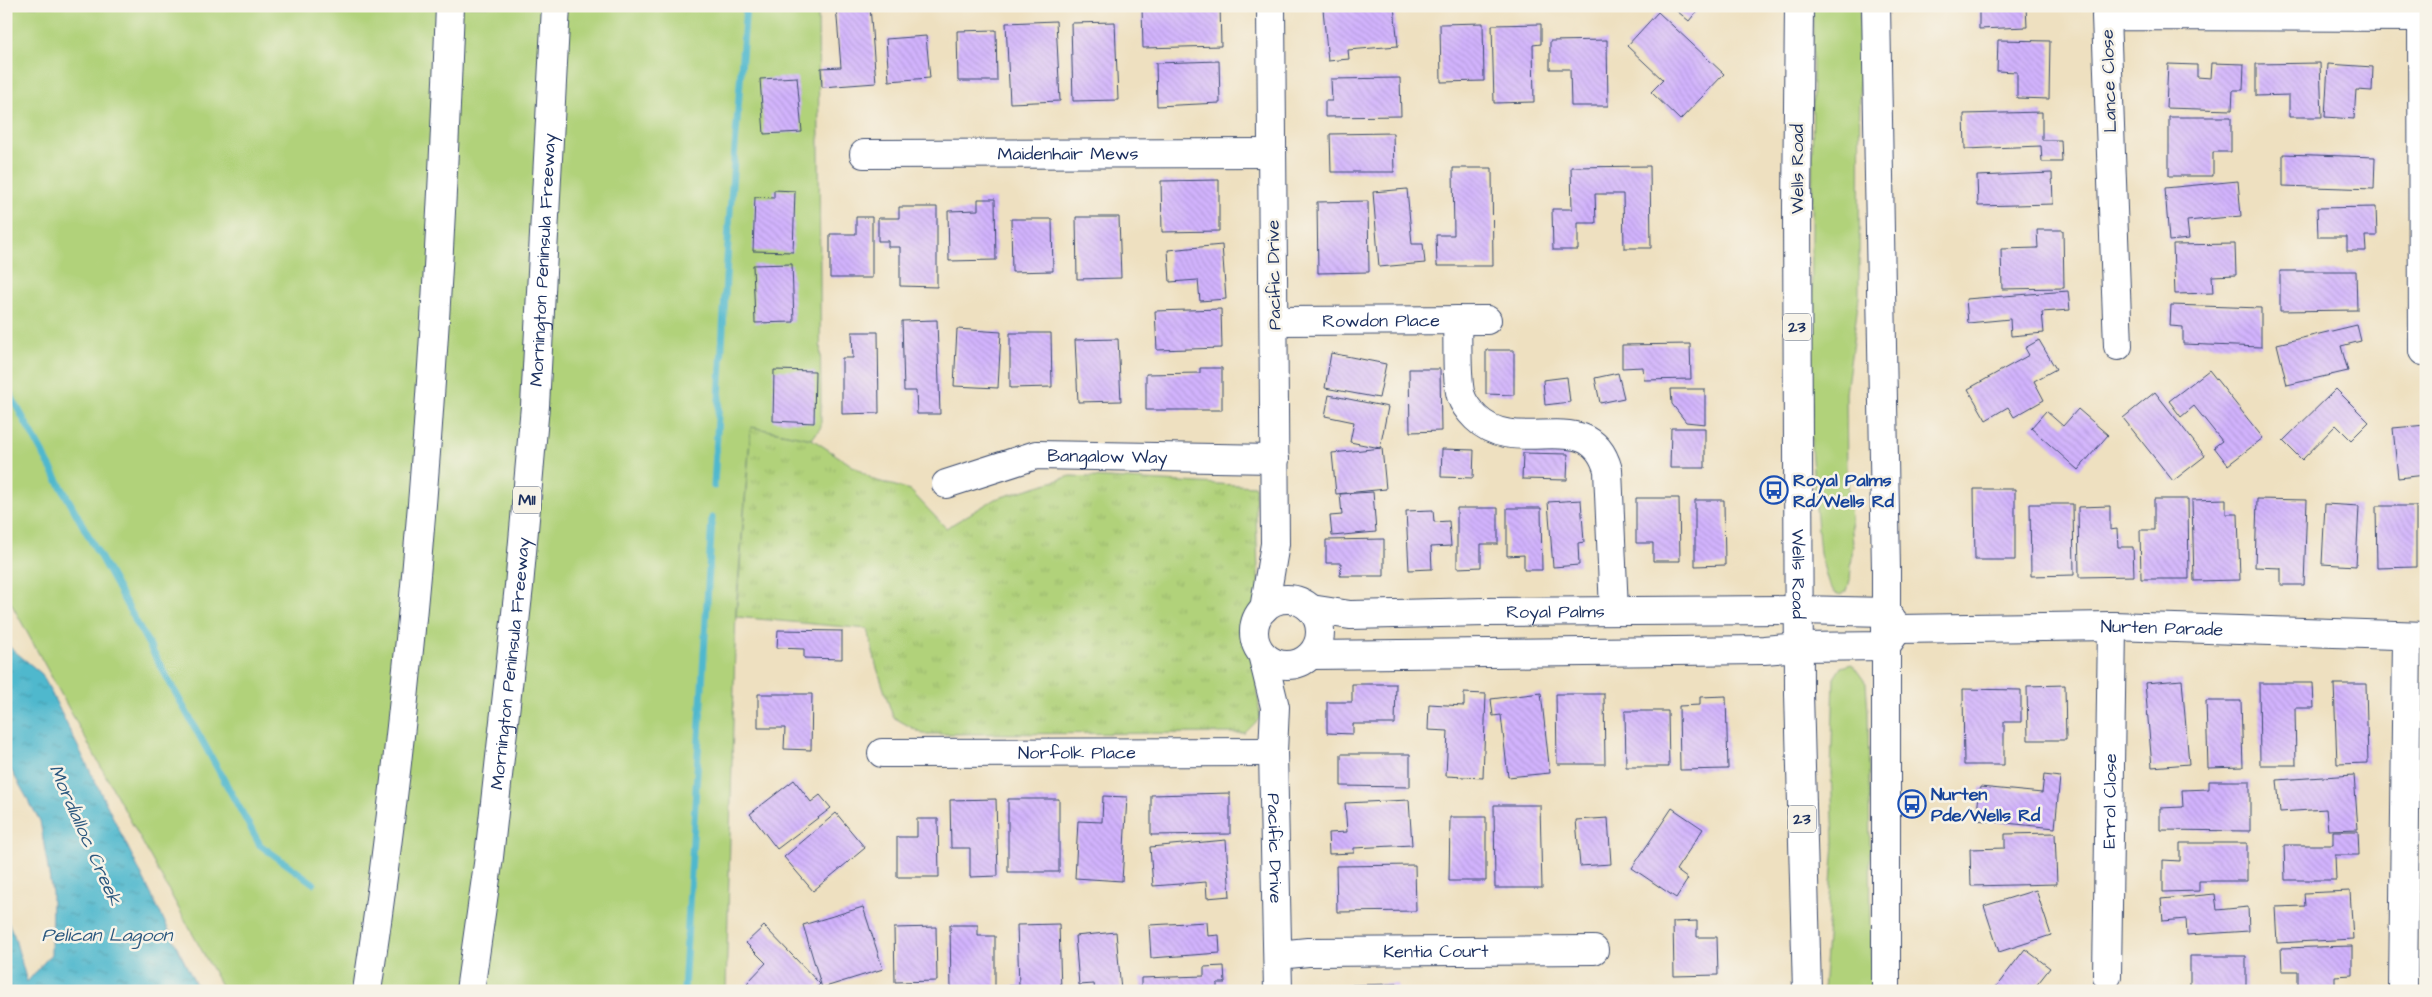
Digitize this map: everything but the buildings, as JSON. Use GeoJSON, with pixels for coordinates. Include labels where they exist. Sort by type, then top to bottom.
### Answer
{"type":"FeatureCollection","features":[{"type":"Feature","properties":{"kind":"main road"},"geometry":{"type":"LineString","coordinates":[[367,991],[388,838],[410,630],[437,267],[450,6]]}},
{"type":"Feature","properties":{"kind":"main road","name":"Pacific Drive"},"geometry":{"type":"LineString","coordinates":[[1264,609],[1275,544],[1275,321],[1271,153],[1272,6]]}},
{"type":"Feature","properties":{"kind":"main road","name":"Wells Road"},"geometry":{"type":"LineString","coordinates":[[1799,6],[1797,216],[1799,647],[1807,991]]}},
{"type":"Feature","properties":{"kind":"main road"},"geometry":{"type":"LineString","coordinates":[[1876,6],[1890,629],[1886,991]]}},
{"type":"Feature","properties":{"kind":"main road","name":"Mornington Peninsula Freeway"},"geometry":{"type":"LineString","coordinates":[[470,991],[490,847],[519,586],[534,425],[556,13]]}},
{"type":"Feature","properties":{"kind":"main road","name":"Lance Close"},"geometry":{"type":"LineString","coordinates":[[2118,346],[2106,16],[2424,17]]}},
{"type":"Feature","properties":{"kind":"main road"},"geometry":{"type":"LineString","coordinates":[[2423,351],[2424,17]]}},
{"type":"Feature","properties":{"kind":"main road","name":"Maidenhair Mews"},"geometry":{"type":"LineString","coordinates":[[864,154],[1271,153]]}},
{"type":"Feature","properties":{"kind":"main road"},"geometry":{"type":"LineString","coordinates":[[1457,320],[1461,395],[1467,409],[1484,426],[1491,431],[1510,434],[1580,435],[1598,446],[1604,456],[1608,470],[1614,611]]}},
{"type":"Feature","properties":{"kind":"main road","name":"Rowdon Place"},"geometry":{"type":"LineString","coordinates":[[1275,321],[1487,320]]}},
{"type":"Feature","properties":{"kind":"main road","name":"Bangalow Way"},"geometry":{"type":"LineString","coordinates":[[946,484],[1036,456],[1274,460]]}},
{"type":"Feature","properties":{"kind":"main road","name":"Pacific Drive"},"geometry":{"type":"LineString","coordinates":[[1275,544],[1304,605]]}},
{"type":"Feature","properties":{"kind":"main road"},"geometry":{"type":"LineString","coordinates":[[1305,660],[1320,637],[1317,618],[1304,605],[1285,599],[1273,602],[1258,617],[1254,636],[1262,654],[1278,664],[1305,660],[1484,652],[1764,650],[1799,647]]}},
{"type":"Feature","properties":{"kind":"main road","name":"Royal Palms"},"geometry":{"type":"LineString","coordinates":[[1304,605],[1350,615],[1800,610]]}},
{"type":"Feature","properties":{"kind":"main road","name":"Nurten Parade"},"geometry":{"type":"LineString","coordinates":[[1800,610],[1890,629]]}},
{"type":"Feature","properties":{"kind":"main road"},"geometry":{"type":"LineString","coordinates":[[1484,652],[1485,612]]}},
{"type":"Feature","properties":{"kind":"main road","name":"Nurten Parade"},"geometry":{"type":"LineString","coordinates":[[1799,647],[1890,629],[2112,626],[2416,636]]}},
{"type":"Feature","properties":{"kind":"main road","name":"Errol Close"},"geometry":{"type":"LineString","coordinates":[[2108,976],[2112,626]]}},
{"type":"Feature","properties":{"kind":"main road"},"geometry":{"type":"LineString","coordinates":[[2403,991],[2416,636]]}},
{"type":"Feature","properties":{"kind":"main road","name":"Pacific Drive"},"geometry":{"type":"LineString","coordinates":[[1262,654],[1275,707],[1273,752],[1278,991]]}},
{"type":"Feature","properties":{"kind":"main road","name":"Pacific Drive"},"geometry":{"type":"LineString","coordinates":[[1275,707],[1305,660]]}},
{"type":"Feature","properties":{"kind":"main road","name":"Norfolk Place"},"geometry":{"type":"LineString","coordinates":[[882,754],[1273,752]]}},
{"type":"Feature","properties":{"kind":"main road","name":"Kentia Court"},"geometry":{"type":"LineString","coordinates":[[1278,954],[1308,952],[1594,950]]}},
{"type":"Feature","properties":{"kind":"green space"},"geometry":{"type":"Polygon","coordinates":[[[6,6],[818,6],[821,427],[812,439],[751,427],[736,608],[726,991],[224,991],[6,594],[6,6]]]}},
{"type":"Feature","properties":{"kind":"green space"},"geometry":{"type":"Polygon","coordinates":[[[1813,6],[1860,6],[1859,297],[1846,393],[1847,471],[1853,544],[1850,580],[1847,591],[1841,595],[1835,593],[1828,582],[1820,554],[1811,448],[1813,6]]]}},
{"type":"Feature","properties":{"kind":"green space"},"geometry":{"type":"Polygon","coordinates":[[[751,427],[812,439],[874,480],[910,490],[946,528],[995,499],[1071,476],[1255,486],[1259,599],[1252,630],[1260,718],[1245,733],[923,734],[893,717],[876,665],[868,629],[736,617],[751,427]]]}},
{"type":"Feature","properties":{"kind":"green space"},"geometry":{"type":"Polygon","coordinates":[[[1852,664],[1866,683],[1868,712],[1872,991],[1823,991],[1834,843],[1831,772],[1834,678],[1841,667],[1852,664]]]}},
{"type":"Feature","properties":{"kind":"water","name":"Pelican Lagoon"},"geometry":{"type":"Polygon","coordinates":[[[6,644],[42,674],[199,991],[6,991],[6,918],[14,935],[27,982],[51,954],[52,893],[40,821],[6,761],[6,644]]]}},
{"type":"Feature","properties":{"kind":"waterway"},"geometry":{"type":"LineString","coordinates":[[714,486],[729,225],[746,6]]}},
{"type":"Feature","properties":{"kind":"waterway"},"geometry":{"type":"LineString","coordinates":[[6,387],[260,845],[313,883]]}},
{"type":"Feature","properties":{"kind":"waterway"},"geometry":{"type":"LineString","coordinates":[[684,991],[712,518]]}},
{"type":"Feature","properties":{"kind":"place","name":"Royal Palms Rd/Wells Rd"},"geometry":{"type":"Point","coordinates":[1774,490]}},
{"type":"Feature","properties":{"kind":"place","name":"Nurten Pde/Wells Rd"},"geometry":{"type":"Point","coordinates":[1912,804]}},
{"type":"Feature","properties":{"kind":"water label","name":"Mordialloc Creek"},"geometry":{"type":"Point","coordinates":[85,835]}}]}
